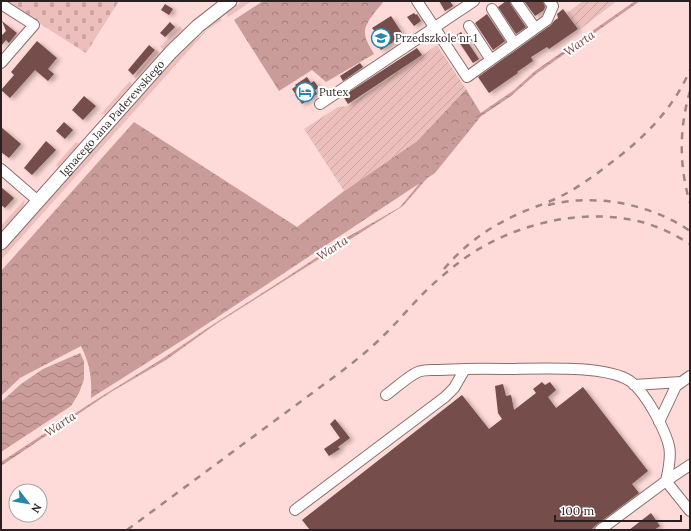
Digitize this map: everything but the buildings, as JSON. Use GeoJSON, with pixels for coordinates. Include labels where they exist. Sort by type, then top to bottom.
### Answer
{"type":"FeatureCollection","features":[{"type":"Feature","properties":{"kind":"main road","name":"Ignacego Jana Paderewskiego"},"geometry":{"type":"LineString","coordinates":[[1,243],[176,47],[198,26],[230,1]]}},
{"type":"Feature","properties":{"kind":"street"},"geometry":{"type":"LineString","coordinates":[[417,1],[467,77],[547,20],[553,6],[549,1]]}},
{"type":"Feature","properties":{"kind":"street"},"geometry":{"type":"LineString","coordinates":[[320,104],[474,1]]}},
{"type":"Feature","properties":{"kind":"street"},"geometry":{"type":"LineString","coordinates":[[516,1],[535,28]]}},
{"type":"Feature","properties":{"kind":"street"},"geometry":{"type":"LineString","coordinates":[[1,4],[34,25],[1,63]]}},
{"type":"Feature","properties":{"kind":"street"},"geometry":{"type":"LineString","coordinates":[[492,9],[514,43]]}},
{"type":"Feature","properties":{"kind":"street"},"geometry":{"type":"LineString","coordinates":[[468,26],[490,60]]}},
{"type":"Feature","properties":{"kind":"street"},"geometry":{"type":"LineString","coordinates":[[1,169],[38,202]]}},
{"type":"Feature","properties":{"kind":"street"},"geometry":{"type":"LineString","coordinates":[[295,510],[445,397],[454,388],[465,369]]}},
{"type":"Feature","properties":{"kind":"street"},"geometry":{"type":"LineString","coordinates":[[386,395],[417,372],[465,369],[597,370],[618,375],[634,385],[660,422],[667,438],[671,453],[666,481],[690,511]]}},
{"type":"Feature","properties":{"kind":"street"},"geometry":{"type":"LineString","coordinates":[[660,422],[676,386],[690,376]]}},
{"type":"Feature","properties":{"kind":"street"},"geometry":{"type":"LineString","coordinates":[[634,385],[681,382]]}},
{"type":"Feature","properties":{"kind":"street"},"geometry":{"type":"LineString","coordinates":[[600,530],[690,465]]}},
{"type":"Feature","properties":{"kind":"green space"},"geometry":{"type":"Polygon","coordinates":[[[4,1],[119,1],[86,53],[4,1]]]}},
{"type":"Feature","properties":{"kind":"green space"},"geometry":{"type":"Polygon","coordinates":[[[242,1],[252,1],[228,17],[226,13],[242,1]]]}},
{"type":"Feature","properties":{"kind":"green space"},"geometry":{"type":"Polygon","coordinates":[[[263,1],[384,1],[372,16],[365,29],[368,44],[374,54],[326,82],[312,70],[279,91],[234,20],[263,1]]]}},
{"type":"Feature","properties":{"kind":"green space"},"geometry":{"type":"Polygon","coordinates":[[[583,1],[617,1],[579,30],[567,13],[583,1]]]}},
{"type":"Feature","properties":{"kind":"green space"},"geometry":{"type":"Polygon","coordinates":[[[220,18],[222,20],[207,30],[1,260],[1,252],[155,79],[180,53],[220,18]]]}},
{"type":"Feature","properties":{"kind":"green space"},"geometry":{"type":"Polygon","coordinates":[[[180,26],[183,30],[163,50],[160,47],[180,26]]]}},
{"type":"Feature","properties":{"kind":"green space"},"geometry":{"type":"Polygon","coordinates":[[[437,45],[466,89],[417,141],[344,191],[304,129],[338,107],[348,106],[437,45]]]}},
{"type":"Feature","properties":{"kind":"green space"},"geometry":{"type":"Polygon","coordinates":[[[157,50],[160,53],[136,79],[134,77],[157,50]]]}},
{"type":"Feature","properties":{"kind":"green space"},"geometry":{"type":"Polygon","coordinates":[[[130,81],[132,84],[105,114],[101,114],[130,81]]]}},
{"type":"Feature","properties":{"kind":"green space"},"geometry":{"type":"Polygon","coordinates":[[[466,89],[482,115],[435,173],[186,338],[91,398],[90,371],[81,346],[20,378],[1,396],[1,271],[134,122],[297,227],[344,191],[417,141],[466,89]]]}},
{"type":"Feature","properties":{"kind":"green space"},"geometry":{"type":"Polygon","coordinates":[[[76,142],[79,144],[58,167],[56,165],[76,142]]]}},
{"type":"Feature","properties":{"kind":"green space"},"geometry":{"type":"Polygon","coordinates":[[[25,199],[22,209],[1,232],[1,226],[25,199]]]}},
{"type":"Feature","properties":{"kind":"water","name":"Warta"},"geometry":{"type":"Polygon","coordinates":[[[635,1],[640,1],[536,74],[511,96],[471,123],[436,168],[403,206],[216,324],[166,360],[111,392],[1,466],[1,462],[94,401],[165,357],[346,238],[400,207],[472,119],[514,90],[535,71],[635,1]]]}},
{"type":"Feature","properties":{"kind":"water"},"geometry":{"type":"Polygon","coordinates":[[[80,353],[84,361],[84,379],[79,393],[71,406],[1,452],[1,402],[21,384],[43,369],[80,353]]]}},
{"type":"Feature","properties":{"kind":"railway"},"geometry":{"type":"LineString","coordinates":[[444,269],[465,247],[481,235],[513,216],[552,200],[579,186],[636,143],[667,110],[690,70]]}},
{"type":"Feature","properties":{"kind":"railway"},"geometry":{"type":"LineString","coordinates":[[690,91],[686,105],[682,133],[682,161],[686,189],[690,203]]}},
{"type":"Feature","properties":{"kind":"railway"},"geometry":{"type":"LineString","coordinates":[[548,205],[585,200],[622,203],[658,214],[690,231]]}},
{"type":"Feature","properties":{"kind":"railway"},"geometry":{"type":"LineString","coordinates":[[127,530],[348,366],[379,340],[442,276],[476,251],[497,239],[519,230],[543,223],[567,218],[591,216],[614,217],[637,221],[665,230],[690,244]]}},
{"type":"Feature","properties":{"kind":"place","name":"Przedszkole nr 1"},"geometry":{"type":"Point","coordinates":[381,38]}},
{"type":"Feature","properties":{"kind":"place","name":"Putex"},"geometry":{"type":"Point","coordinates":[305,92]}}]}
